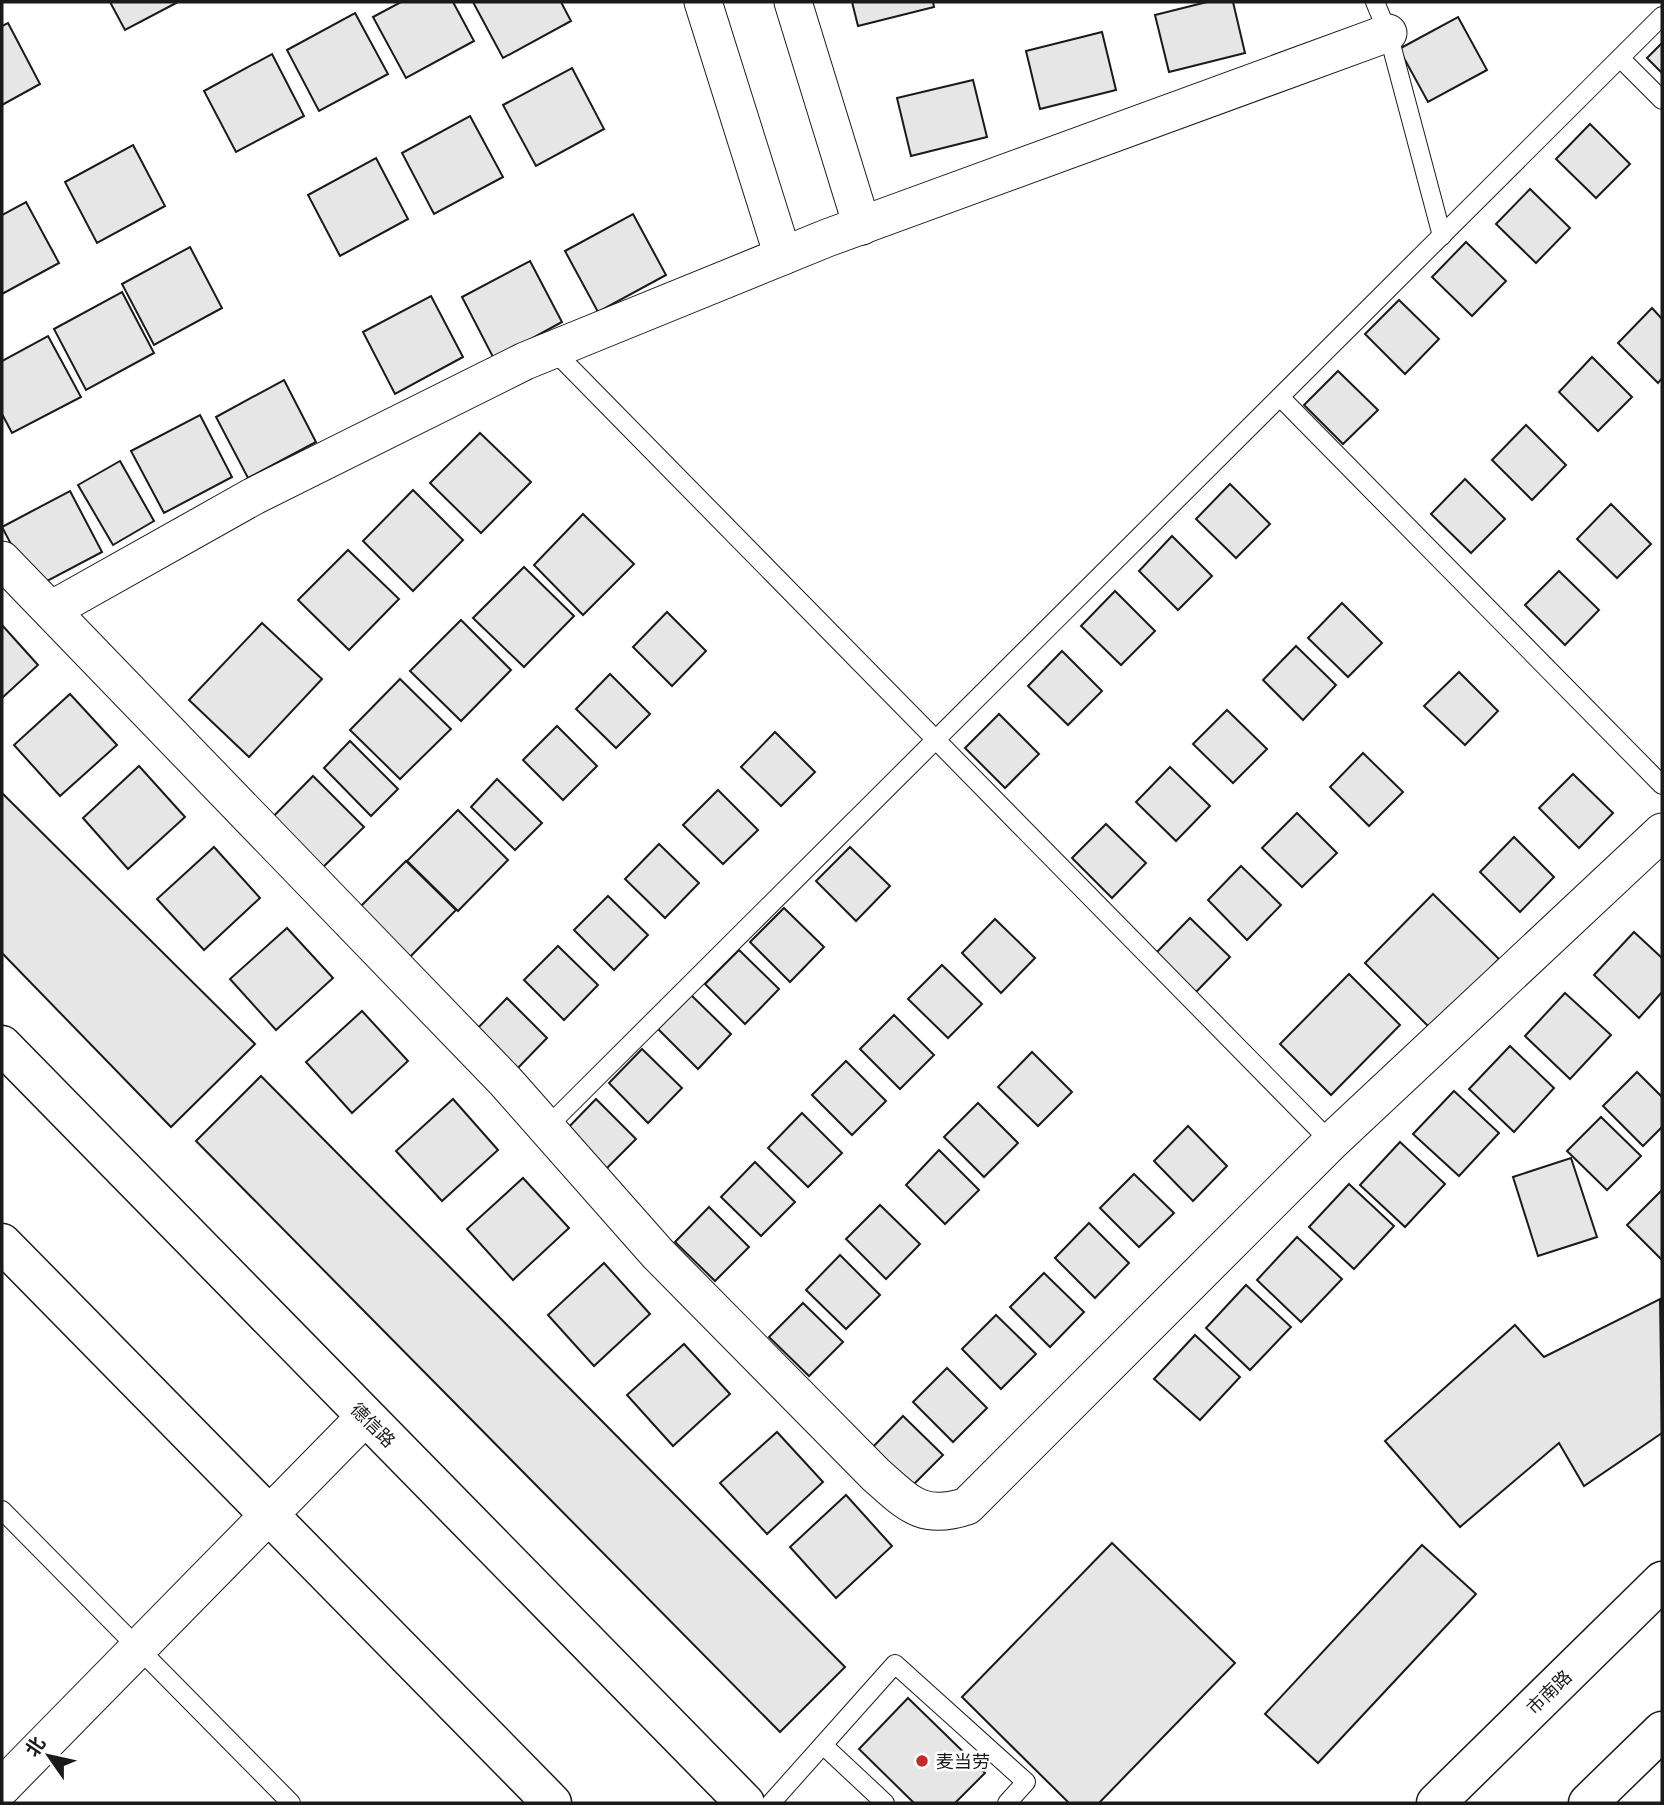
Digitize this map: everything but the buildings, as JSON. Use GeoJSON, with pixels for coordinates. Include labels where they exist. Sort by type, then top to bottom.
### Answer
{"type":"FeatureCollection","features":[{"type":"Feature","properties":{"kind":"main road","name":"德信路"},"geometry":{"type":"LineString","coordinates":[[2,1045],[746,1803]]}},
{"type":"Feature","properties":{"kind":"main road"},"geometry":{"type":"LineString","coordinates":[[2,1243],[552,1803]]}},
{"type":"Feature","properties":{"kind":"main road","name":"市南路"},"geometry":{"type":"LineString","coordinates":[[1436,1803],[1662,1581]]}},
{"type":"Feature","properties":{"kind":"main road"},"geometry":{"type":"LineString","coordinates":[[1588,1803],[1662,1731]]}},
{"type":"Feature","properties":{"kind":"street"},"geometry":{"type":"LineString","coordinates":[[703,2],[783,256]]}},
{"type":"Feature","properties":{"kind":"street"},"geometry":{"type":"LineString","coordinates":[[793,2],[862,226]]}},
{"type":"Feature","properties":{"kind":"street"},"geometry":{"type":"LineString","coordinates":[[51,610],[254,496],[423,410],[553,350],[1381,17]]}},
{"type":"Feature","properties":{"kind":"street"},"geometry":{"type":"LineString","coordinates":[[2,560],[496,1072],[657,1254],[876,1475],[906,1501],[927,1513],[946,1513],[967,1506],[1331,1142],[1662,832]]}},
{"type":"Feature","properties":{"kind":"street"},"geometry":{"type":"LineString","coordinates":[[2,1787],[365,1417]]}},
{"type":"Feature","properties":{"kind":"lane"},"geometry":{"type":"LineString","coordinates":[[546,1128],[1662,16]]}},
{"type":"Feature","properties":{"kind":"lane"},"geometry":{"type":"LineString","coordinates":[[1381,17],[1442,236]]}},
{"type":"Feature","properties":{"kind":"lane"},"geometry":{"type":"LineString","coordinates":[[1620,58],[1662,100]]}},
{"type":"Feature","properties":{"kind":"lane"},"geometry":{"type":"LineString","coordinates":[[553,350],[1331,1142]]}},
{"type":"Feature","properties":{"kind":"lane"},"geometry":{"type":"LineString","coordinates":[[1280,397],[1662,785]]}},
{"type":"Feature","properties":{"kind":"lane"},"geometry":{"type":"LineString","coordinates":[[2,1510],[291,1803]]}},
{"type":"Feature","properties":{"kind":"lane"},"geometry":{"type":"LineString","coordinates":[[771,1803],[895,1664],[1026,1782],[1007,1803]]}},
{"type":"Feature","properties":{"kind":"lane"},"geometry":{"type":"LineString","coordinates":[[823,1745],[885,1803]]}},
{"type":"Feature","properties":{"kind":"place","name":"麦当劳"},"geometry":{"type":"Point","coordinates":[922,1761]}}]}
